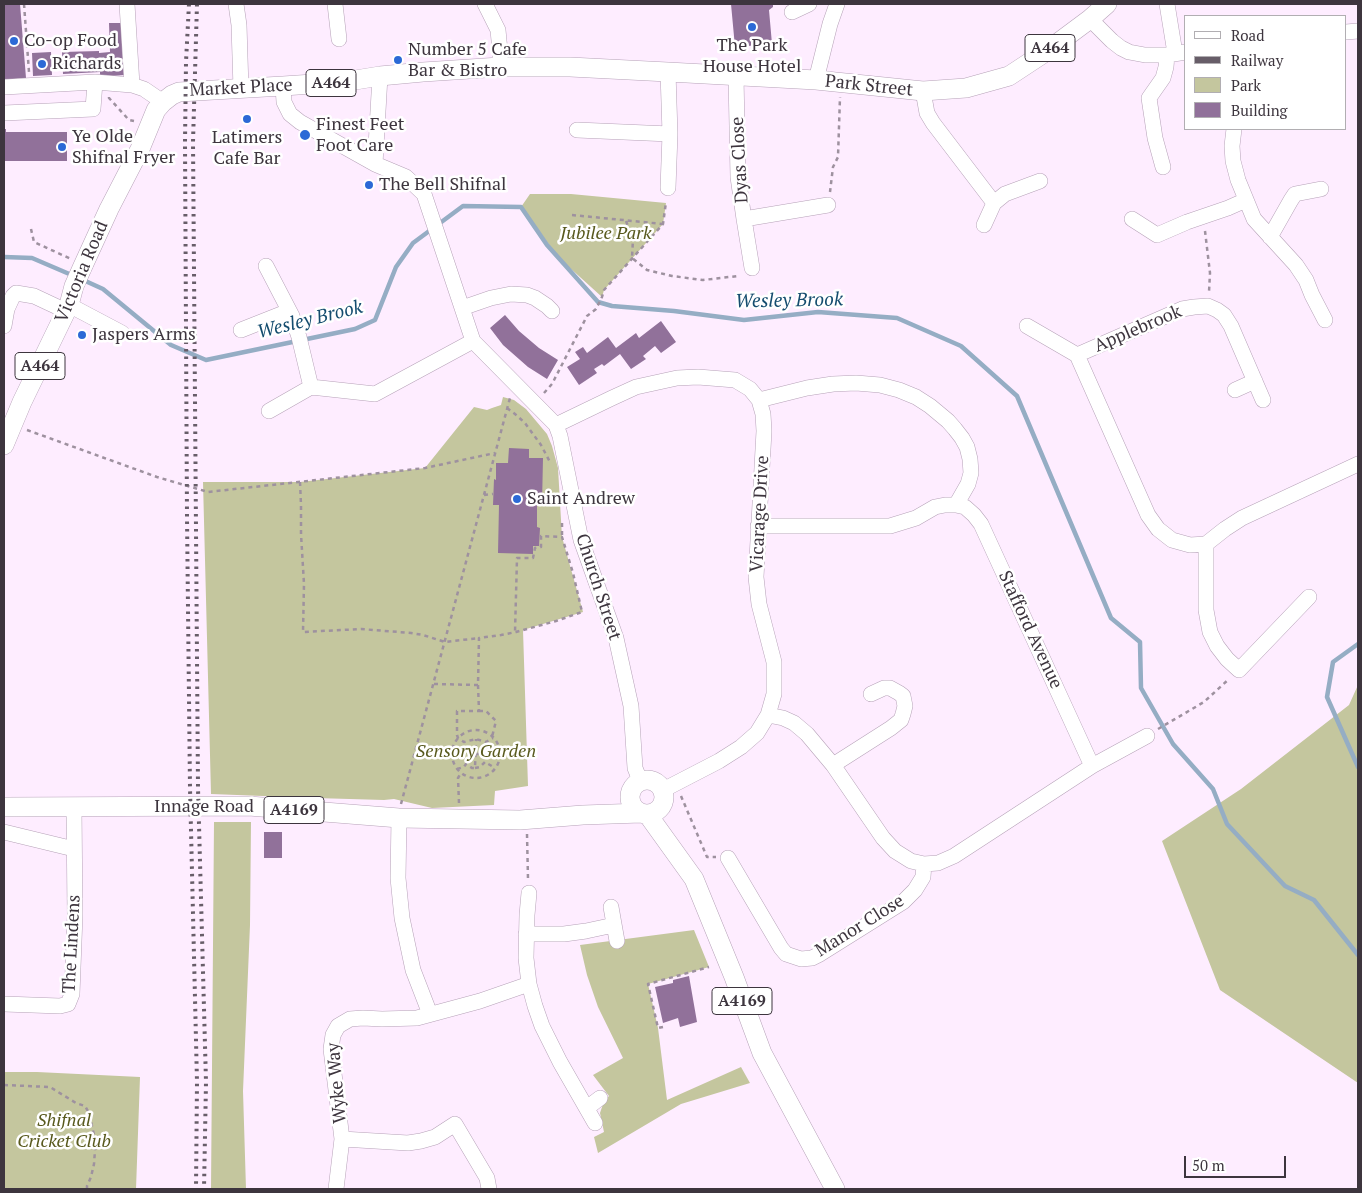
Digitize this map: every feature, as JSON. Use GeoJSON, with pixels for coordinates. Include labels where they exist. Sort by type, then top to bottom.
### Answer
{"type":"FeatureCollection","features":[{"type":"Feature","properties":{"kind":"main road","name":"A464"},"geometry":{"type":"LineString","coordinates":[[1090,19],[1107,4]]}},
{"type":"Feature","properties":{"kind":"main road","name":"Park Street"},"geometry":{"type":"LineString","coordinates":[[500,67],[570,67],[816,80],[923,91],[966,88],[1008,76],[1090,19]]}},
{"type":"Feature","properties":{"kind":"main road","name":"Market Place"},"geometry":{"type":"LineString","coordinates":[[163,102],[179,92],[343,82],[380,76],[500,67]]}},
{"type":"Feature","properties":{"kind":"main road","name":"Victoria Road"},"geometry":{"type":"LineString","coordinates":[[4,445],[22,402],[68,308],[74,286],[83,266],[156,110],[163,102]]}},
{"type":"Feature","properties":{"kind":"main road"},"geometry":{"type":"LineString","coordinates":[[643,780],[651,780],[670,787],[663,804],[657,812],[644,814]]}},
{"type":"Feature","properties":{"kind":"main road","name":"A4169"},"geometry":{"type":"LineString","coordinates":[[643,780],[635,784],[631,790],[630,796],[633,808],[644,814],[694,879],[734,977],[762,1053],[834,1189]]}},
{"type":"Feature","properties":{"kind":"main road","name":"A4169"},"geometry":{"type":"LineString","coordinates":[[583,815],[630,796]]}},
{"type":"Feature","properties":{"kind":"main road","name":"Innage Road"},"geometry":{"type":"LineString","coordinates":[[4,807],[249,806],[400,818],[459,819],[528,819],[583,815]]}},
{"type":"Feature","properties":{"kind":"main road","name":"A4169"},"geometry":{"type":"LineString","coordinates":[[583,815],[644,814]]}},
{"type":"Feature","properties":{"kind":"street"},"geometry":{"type":"LineString","coordinates":[[127,4],[132,84]]}},
{"type":"Feature","properties":{"kind":"street"},"geometry":{"type":"LineString","coordinates":[[236,4],[239,25],[241,89]]}},
{"type":"Feature","properties":{"kind":"street"},"geometry":{"type":"LineString","coordinates":[[335,4],[338,39]]}},
{"type":"Feature","properties":{"kind":"street"},"geometry":{"type":"LineString","coordinates":[[485,4],[498,30],[500,67]]}},
{"type":"Feature","properties":{"kind":"street"},"geometry":{"type":"LineString","coordinates":[[792,12],[809,4]]}},
{"type":"Feature","properties":{"kind":"street"},"geometry":{"type":"LineString","coordinates":[[816,80],[837,4]]}},
{"type":"Feature","properties":{"kind":"street"},"geometry":{"type":"LineString","coordinates":[[1164,167],[1144,100],[1163,78],[1166,67],[1176,53],[1167,4]]}},
{"type":"Feature","properties":{"kind":"street"},"geometry":{"type":"LineString","coordinates":[[1090,19],[1112,41],[1129,52],[1145,55],[1176,53]]}},
{"type":"Feature","properties":{"kind":"street"},"geometry":{"type":"LineString","coordinates":[[668,72],[670,134],[668,188]]}},
{"type":"Feature","properties":{"kind":"street"},"geometry":{"type":"LineString","coordinates":[[375,164],[380,76]]}},
{"type":"Feature","properties":{"kind":"street","name":"Dyas Close"},"geometry":{"type":"LineString","coordinates":[[736,76],[738,177],[744,219],[828,205]]}},
{"type":"Feature","properties":{"kind":"street"},"geometry":{"type":"LineString","coordinates":[[4,112],[94,109],[102,82]]}},
{"type":"Feature","properties":{"kind":"street"},"geometry":{"type":"LineString","coordinates":[[4,87],[102,82],[132,84],[144,89],[163,102]]}},
{"type":"Feature","properties":{"kind":"street","name":"Church Street"},"geometry":{"type":"LineString","coordinates":[[283,86],[284,102],[290,114],[300,122],[375,164],[406,177],[424,194],[473,341],[556,425],[582,540],[616,638],[631,706],[635,768],[639,778],[643,780]]}},
{"type":"Feature","properties":{"kind":"street"},"geometry":{"type":"LineString","coordinates":[[923,91],[927,113],[933,123],[994,202]]}},
{"type":"Feature","properties":{"kind":"street"},"geometry":{"type":"LineString","coordinates":[[577,130],[670,134]]}},
{"type":"Feature","properties":{"kind":"street"},"geometry":{"type":"LineString","coordinates":[[1234,130],[1233,161],[1238,180],[1254,219],[1296,265],[1306,280],[1325,320]]}},
{"type":"Feature","properties":{"kind":"street"},"geometry":{"type":"LineString","coordinates":[[984,225],[994,202],[1005,194],[1040,181]]}},
{"type":"Feature","properties":{"kind":"street"},"geometry":{"type":"LineString","coordinates":[[1270,237],[1296,194],[1321,189]]}},
{"type":"Feature","properties":{"kind":"street"},"geometry":{"type":"LineString","coordinates":[[1132,219],[1158,235],[1186,222],[1246,200]]}},
{"type":"Feature","properties":{"kind":"street"},"geometry":{"type":"LineString","coordinates":[[744,219],[752,268]]}},
{"type":"Feature","properties":{"kind":"street"},"geometry":{"type":"LineString","coordinates":[[266,266],[289,312],[299,340],[311,387]]}},
{"type":"Feature","properties":{"kind":"street"},"geometry":{"type":"LineString","coordinates":[[4,326],[12,296],[16,293],[34,296],[68,308],[122,333]]}},
{"type":"Feature","properties":{"kind":"street"},"geometry":{"type":"LineString","coordinates":[[462,308],[491,298],[511,294],[527,295],[535,298],[552,311]]}},
{"type":"Feature","properties":{"kind":"street"},"geometry":{"type":"LineString","coordinates":[[1208,306],[1224,315],[1231,326],[1263,400]]}},
{"type":"Feature","properties":{"kind":"street","name":"Applebrook"},"geometry":{"type":"LineString","coordinates":[[1077,356],[1182,309],[1208,306]]}},
{"type":"Feature","properties":{"kind":"street"},"geometry":{"type":"LineString","coordinates":[[241,330],[289,312]]}},
{"type":"Feature","properties":{"kind":"street","name":"Applebrook"},"geometry":{"type":"LineString","coordinates":[[1027,326],[1077,356],[1148,515],[1158,529],[1172,540],[1190,545],[1206,544]]}},
{"type":"Feature","properties":{"kind":"street"},"geometry":{"type":"LineString","coordinates":[[269,411],[311,387],[375,394],[473,341]]}},
{"type":"Feature","properties":{"kind":"street"},"geometry":{"type":"LineString","coordinates":[[556,425],[636,387],[677,378],[698,377],[735,380],[750,389],[759,400],[807,388],[856,383],[880,385],[916,397],[948,421],[967,447],[971,474],[968,484],[956,504],[945,504],[935,507],[916,518],[890,526],[758,526]]}},
{"type":"Feature","properties":{"kind":"street"},"geometry":{"type":"LineString","coordinates":[[1235,390],[1255,382]]}},
{"type":"Feature","properties":{"kind":"street","name":"Vicarage Drive"},"geometry":{"type":"LineString","coordinates":[[670,787],[719,761],[741,747],[757,733],[768,715],[774,694],[774,662],[759,604],[756,577],[764,431],[763,414],[759,400]]}},
{"type":"Feature","properties":{"kind":"street"},"geometry":{"type":"LineString","coordinates":[[1309,597],[1240,670],[1217,646],[1210,632],[1206,610],[1206,544],[1242,518],[1358,464]]}},
{"type":"Feature","properties":{"kind":"street","name":"Stafford Avenue"},"geometry":{"type":"LineString","coordinates":[[956,504],[965,507],[981,524],[1092,766]]}},
{"type":"Feature","properties":{"kind":"street"},"geometry":{"type":"LineString","coordinates":[[833,766],[891,728],[900,720],[905,706],[903,696],[890,688],[884,688],[871,694]]}},
{"type":"Feature","properties":{"kind":"street"},"geometry":{"type":"LineString","coordinates":[[768,715],[783,718],[794,723],[807,734],[833,766],[883,838],[895,852],[911,861],[924,864],[938,863],[954,856],[1092,766],[1151,734]]}},
{"type":"Feature","properties":{"kind":"street","name":"The Lindens"},"geometry":{"type":"LineString","coordinates":[[4,1004],[60,1006],[68,1004],[72,994],[75,915],[74,807]]}},
{"type":"Feature","properties":{"kind":"street"},"geometry":{"type":"LineString","coordinates":[[400,818],[398,878],[402,918],[413,970],[430,1014]]}},
{"type":"Feature","properties":{"kind":"street"},"geometry":{"type":"LineString","coordinates":[[4,832],[74,849]]}},
{"type":"Feature","properties":{"kind":"street","name":"Manor Close"},"geometry":{"type":"LineString","coordinates":[[728,858],[781,948],[786,954],[801,959],[812,958],[820,954],[903,902],[915,890],[923,877],[924,864]]}},
{"type":"Feature","properties":{"kind":"street"},"geometry":{"type":"LineString","coordinates":[[528,893],[526,958],[529,984],[542,1026],[595,1123]]}},
{"type":"Feature","properties":{"kind":"street"},"geometry":{"type":"LineString","coordinates":[[611,907],[617,942]]}},
{"type":"Feature","properties":{"kind":"street"},"geometry":{"type":"LineString","coordinates":[[526,934],[586,932],[614,925]]}},
{"type":"Feature","properties":{"kind":"street","name":"Wyke Way"},"geometry":{"type":"LineString","coordinates":[[336,1189],[342,1139],[331,1050],[333,1035],[338,1026],[356,1019],[417,1018],[480,1001],[529,984]]}},
{"type":"Feature","properties":{"kind":"street"},"geometry":{"type":"LineString","coordinates":[[587,1108],[600,1098]]}},
{"type":"Feature","properties":{"kind":"street"},"geometry":{"type":"LineString","coordinates":[[342,1139],[395,1143],[421,1141],[435,1137],[455,1124],[488,1184]]}},
{"type":"Feature","properties":{"kind":"path"},"geometry":{"type":"LineString","coordinates":[[24,4],[30,85]]}},
{"type":"Feature","properties":{"kind":"path"},"geometry":{"type":"LineString","coordinates":[[102,82],[109,98],[129,120],[150,125]]}},
{"type":"Feature","properties":{"kind":"path"},"geometry":{"type":"LineString","coordinates":[[828,205],[832,167],[838,157],[840,83]]}},
{"type":"Feature","properties":{"kind":"path"},"geometry":{"type":"LineString","coordinates":[[534,403],[552,384],[587,316],[596,309],[604,290],[663,224],[668,188]]}},
{"type":"Feature","properties":{"kind":"path"},"geometry":{"type":"LineString","coordinates":[[572,215],[663,224]]}},
{"type":"Feature","properties":{"kind":"path"},"geometry":{"type":"LineString","coordinates":[[626,220],[633,239],[632,258]]}},
{"type":"Feature","properties":{"kind":"path"},"geometry":{"type":"LineString","coordinates":[[1205,228],[1210,273],[1208,306]]}},
{"type":"Feature","properties":{"kind":"path"},"geometry":{"type":"LineString","coordinates":[[31,229],[34,242],[83,266]]}},
{"type":"Feature","properties":{"kind":"path"},"geometry":{"type":"LineString","coordinates":[[632,258],[647,270],[672,276],[703,280],[738,276],[752,268]]}},
{"type":"Feature","properties":{"kind":"path"},"geometry":{"type":"LineString","coordinates":[[400,818],[412,759],[434,684],[514,382]]}},
{"type":"Feature","properties":{"kind":"path"},"geometry":{"type":"LineString","coordinates":[[507,408],[533,434],[541,445],[552,468]]}},
{"type":"Feature","properties":{"kind":"path"},"geometry":{"type":"LineString","coordinates":[[12,425],[208,492],[425,468],[495,453]]}},
{"type":"Feature","properties":{"kind":"path"},"geometry":{"type":"LineString","coordinates":[[300,482],[304,632],[392,631],[423,635],[445,642],[514,632],[582,612],[562,537],[561,517]]}},
{"type":"Feature","properties":{"kind":"path"},"geometry":{"type":"LineString","coordinates":[[484,494],[493,494]]}},
{"type":"Feature","properties":{"kind":"path"},"geometry":{"type":"LineString","coordinates":[[514,632],[517,558],[533,558],[535,548],[542,547],[541,536],[562,537]]}},
{"type":"Feature","properties":{"kind":"path"},"geometry":{"type":"LineString","coordinates":[[479,638],[479,710]]}},
{"type":"Feature","properties":{"kind":"path"},"geometry":{"type":"LineString","coordinates":[[1151,734],[1204,702],[1240,670]]}},
{"type":"Feature","properties":{"kind":"path"},"geometry":{"type":"LineString","coordinates":[[434,684],[478,685]]}},
{"type":"Feature","properties":{"kind":"path"},"geometry":{"type":"LineString","coordinates":[[457,711],[486,711],[496,721],[492,737],[486,742],[476,739],[464,742],[458,738],[457,711]]}},
{"type":"Feature","properties":{"kind":"path"},"geometry":{"type":"LineString","coordinates":[[474,730],[484,732],[492,737],[499,753],[498,762],[489,774],[480,778],[470,777],[457,769],[452,752],[458,738],[474,730]]}},
{"type":"Feature","properties":{"kind":"path"},"geometry":{"type":"LineString","coordinates":[[476,739],[476,768]]}},
{"type":"Feature","properties":{"kind":"path"},"geometry":{"type":"LineString","coordinates":[[452,752],[499,753]]}},
{"type":"Feature","properties":{"kind":"path"},"geometry":{"type":"LineString","coordinates":[[457,769],[464,767],[466,764],[472,768],[480,767],[485,762],[494,768]]}},
{"type":"Feature","properties":{"kind":"path"},"geometry":{"type":"LineString","coordinates":[[459,819],[458,778],[461,773]]}},
{"type":"Feature","properties":{"kind":"path"},"geometry":{"type":"LineString","coordinates":[[670,787],[707,857],[728,858]]}},
{"type":"Feature","properties":{"kind":"path"},"geometry":{"type":"LineString","coordinates":[[528,819],[528,893]]}},
{"type":"Feature","properties":{"kind":"path"},"geometry":{"type":"LineString","coordinates":[[663,1027],[658,1028],[648,984],[709,968]]}},
{"type":"Feature","properties":{"kind":"path"},"geometry":{"type":"LineString","coordinates":[[4,1085],[50,1087],[76,1103],[85,1106],[89,1113],[94,1135],[95,1150],[94,1164],[87,1189]]}},
{"type":"Feature","properties":{"kind":"green space","name":"Jubilee Park"},"geometry":{"type":"Polygon","coordinates":[[[530,194],[571,194],[666,203],[663,224],[604,290],[602,297],[559,258],[521,207],[530,194]]]}},
{"type":"Feature","properties":{"kind":"green space","name":"Sensory Garden"},"geometry":{"type":"Polygon","coordinates":[[[503,397],[514,400],[526,409],[547,434],[552,446],[558,468],[562,537],[583,612],[523,630],[528,786],[495,791],[494,805],[432,808],[394,799],[211,794],[203,482],[300,482],[425,468],[474,407],[487,410],[501,405],[503,397]]]}},
{"type":"Feature","properties":{"kind":"green space"},"geometry":{"type":"Polygon","coordinates":[[[1358,685],[1358,1083],[1220,990],[1162,841],[1241,789],[1349,705],[1358,685]]]}},
{"type":"Feature","properties":{"kind":"green space"},"geometry":{"type":"Polygon","coordinates":[[[214,822],[251,822],[250,925],[243,1091],[246,1189],[211,1189],[214,822]]]}},
{"type":"Feature","properties":{"kind":"green space"},"geometry":{"type":"Polygon","coordinates":[[[694,930],[709,967],[648,984],[658,1028],[667,1100],[741,1067],[750,1083],[681,1104],[598,1153],[594,1137],[604,1132],[600,1113],[604,1101],[609,1096],[593,1075],[623,1058],[598,1007],[587,975],[580,945],[694,930]]]}},
{"type":"Feature","properties":{"kind":"green space","name":"Shifnal Cricket Club"},"geometry":{"type":"Polygon","coordinates":[[[4,1072],[140,1077],[136,1189],[4,1189],[4,1072]]]}},
{"type":"Feature","properties":{"kind":"building","name":"Co-op Food"},"geometry":{"type":"Polygon","coordinates":[[[4,4],[20,4],[26,78],[4,80],[4,4]]]}},
{"type":"Feature","properties":{"kind":"building","name":"The Park House Hotel"},"geometry":{"type":"Polygon","coordinates":[[[731,4],[773,4],[773,7],[769,10],[772,44],[735,47],[731,4]]]}},
{"type":"Feature","properties":{"kind":"building"},"geometry":{"type":"Polygon","coordinates":[[[109,23],[122,23],[124,75],[100,77],[100,72],[63,74],[62,52],[110,52],[109,23]]]}},
{"type":"Feature","properties":{"kind":"building","name":"Richards"},"geometry":{"type":"Polygon","coordinates":[[[51,52],[52,75],[33,76],[32,53],[51,52]]]}},
{"type":"Feature","properties":{"kind":"building"},"geometry":{"type":"Polygon","coordinates":[[[4,129],[6,129],[6,132],[67,132],[67,161],[4,161],[4,129]]]}},
{"type":"Feature","properties":{"kind":"building"},"geometry":{"type":"Polygon","coordinates":[[[505,315],[519,331],[539,348],[558,360],[547,379],[528,367],[503,345],[490,328],[505,315]]]}},
{"type":"Feature","properties":{"kind":"building"},"geometry":{"type":"Polygon","coordinates":[[[661,321],[676,342],[661,353],[655,346],[643,356],[646,359],[631,369],[620,354],[604,366],[602,364],[594,369],[597,373],[579,385],[567,367],[580,359],[575,352],[583,347],[587,353],[608,337],[616,348],[636,333],[639,338],[661,321]]]}},
{"type":"Feature","properties":{"kind":"building","name":"Saint Andrew"},"geometry":{"type":"Polygon","coordinates":[[[509,448],[529,449],[529,458],[543,458],[542,504],[537,504],[537,527],[540,528],[539,546],[533,546],[533,554],[498,553],[499,505],[493,505],[494,479],[496,480],[496,463],[508,463],[509,448]]]}},
{"type":"Feature","properties":{"kind":"building"},"geometry":{"type":"Polygon","coordinates":[[[264,832],[282,832],[282,858],[264,858],[264,832]]]}},
{"type":"Feature","properties":{"kind":"building"},"geometry":{"type":"Polygon","coordinates":[[[689,976],[697,1022],[680,1027],[678,1018],[663,1023],[655,987],[673,983],[673,980],[689,976]]]}},
{"type":"Feature","properties":{"kind":"waterway","name":"Wesley Brook"},"geometry":{"type":"LineString","coordinates":[[81,279],[103,289],[171,345],[206,360],[355,329],[375,320],[396,267],[413,243],[463,206],[521,207],[547,245],[598,302],[612,306],[674,311],[744,320],[818,312],[897,318],[961,346],[1017,396],[1111,618],[1140,642],[1141,688],[1173,744],[1213,789],[1227,824],[1285,886],[1314,900],[1358,955]]}},
{"type":"Feature","properties":{"kind":"waterway","name":"Wesley Brook"},"geometry":{"type":"LineString","coordinates":[[4,257],[32,258],[74,276]]}},
{"type":"Feature","properties":{"kind":"waterway"},"geometry":{"type":"LineString","coordinates":[[1358,644],[1333,662],[1327,697],[1358,767]]}},
{"type":"Feature","properties":{"kind":"railway"},"geometry":{"type":"LineString","coordinates":[[189,4],[185,142],[187,517],[190,788],[197,1082],[196,1189]]}},
{"type":"Feature","properties":{"kind":"railway"},"geometry":{"type":"LineString","coordinates":[[197,4],[193,142],[198,788],[206,1082],[204,1189]]}},
{"type":"Feature","properties":{"kind":"place","name":"The Park House Hotel"},"geometry":{"type":"Point","coordinates":[752,27]}},
{"type":"Feature","properties":{"kind":"place","name":"Co-op Food"},"geometry":{"type":"Point","coordinates":[14,41]}},
{"type":"Feature","properties":{"kind":"place","name":"Number 5 Cafe Bar & Bistro"},"geometry":{"type":"Point","coordinates":[398,60]}},
{"type":"Feature","properties":{"kind":"place","name":"Richards"},"geometry":{"type":"Point","coordinates":[42,64]}},
{"type":"Feature","properties":{"kind":"place","name":"Latimers Cafe Bar"},"geometry":{"type":"Point","coordinates":[247,119]}},
{"type":"Feature","properties":{"kind":"place","name":"Finest Feet Foot Care"},"geometry":{"type":"Point","coordinates":[305,135]}},
{"type":"Feature","properties":{"kind":"place","name":"Ye Olde Shifnal Fryer"},"geometry":{"type":"Point","coordinates":[62,147]}},
{"type":"Feature","properties":{"kind":"place","name":"The Bell Shifnal"},"geometry":{"type":"Point","coordinates":[369,185]}},
{"type":"Feature","properties":{"kind":"place","name":"Jaspers Arms"},"geometry":{"type":"Point","coordinates":[82,335]}},
{"type":"Feature","properties":{"kind":"place","name":"Saint Andrew"},"geometry":{"type":"Point","coordinates":[517,499]}}]}
